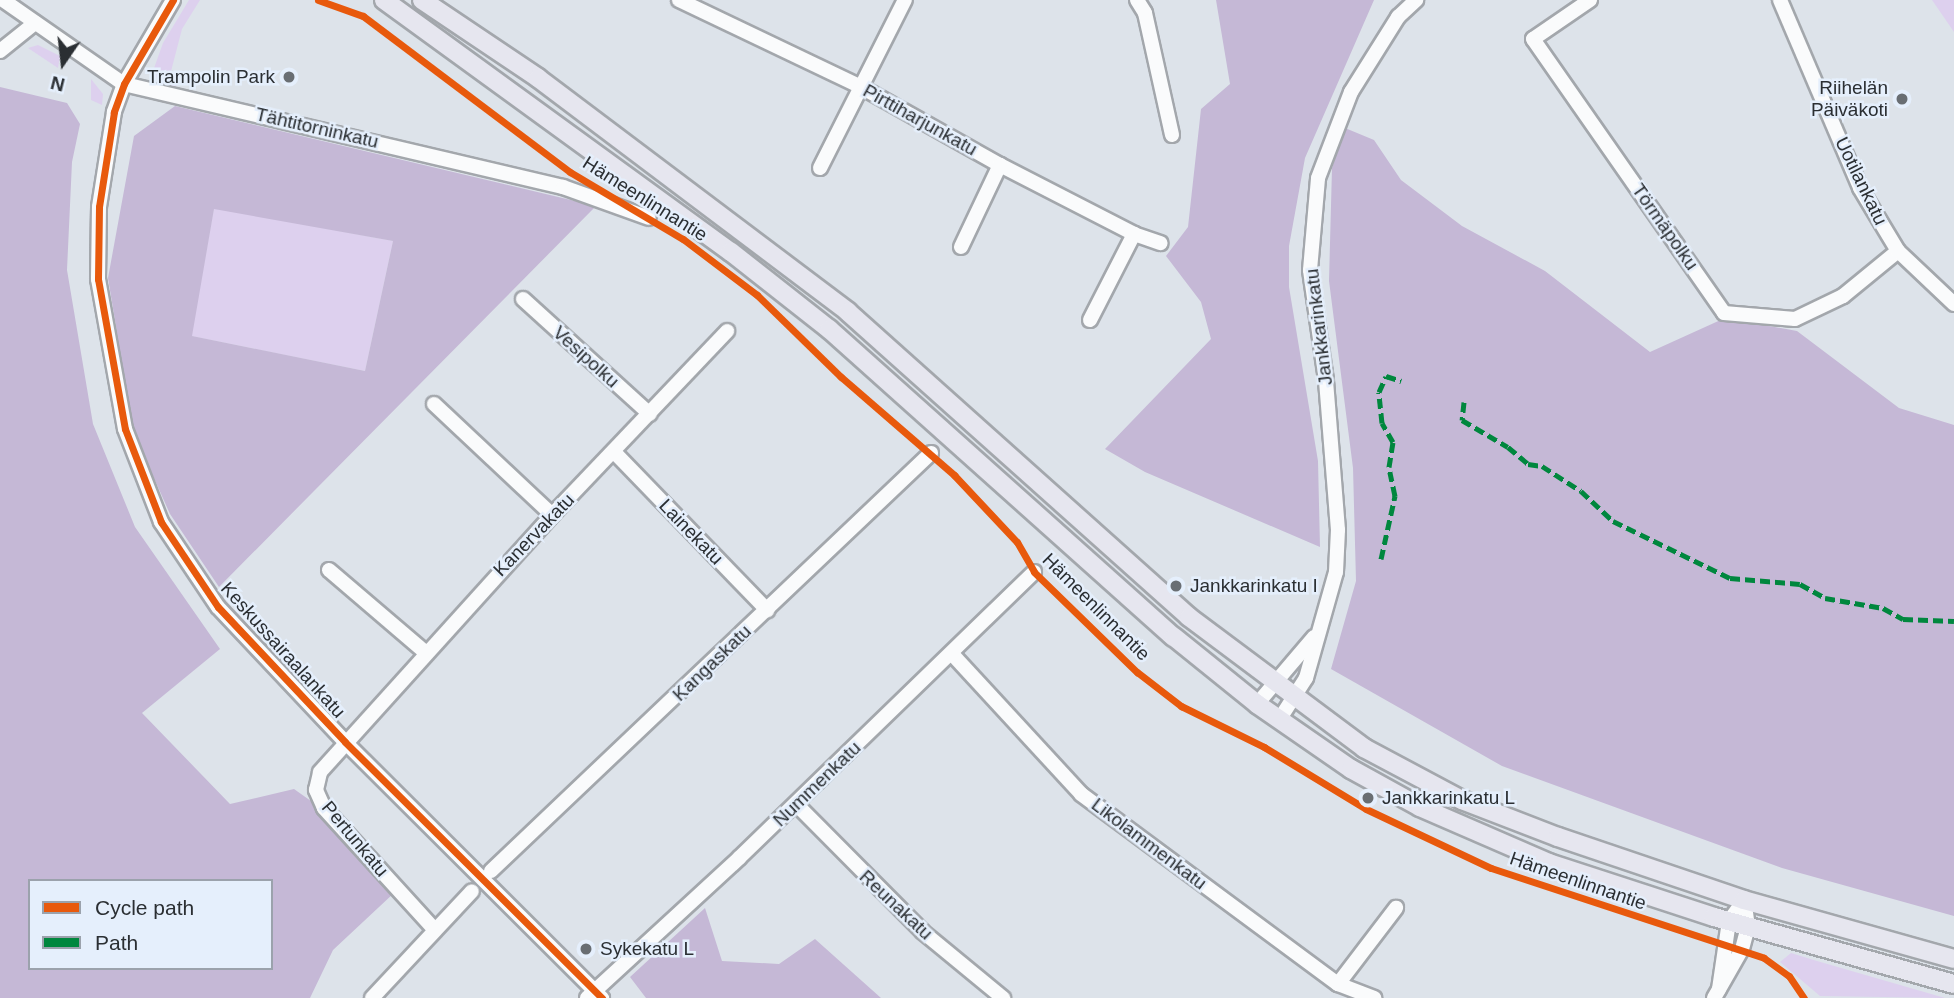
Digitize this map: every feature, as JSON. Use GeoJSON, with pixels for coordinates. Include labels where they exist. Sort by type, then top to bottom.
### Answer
{"type":"FeatureCollection","features":[{"type":"Feature","properties":{"kind":"main road","name":"Hämeenlinnantie"},"geometry":{"type":"LineString","coordinates":[[384,0],[731,252],[829,329],[1086,561],[1257,704],[1351,769],[1420,807],[1549,863],[1748,927],[1954,984]]}},
{"type":"Feature","properties":{"kind":"main road","name":"Hämeenlinnantie"},"geometry":{"type":"LineString","coordinates":[[422,0],[560,94],[848,312],[1189,617],[1364,748],[1462,800],[1744,900],[1954,959]]}},
{"type":"Feature","properties":{"kind":"street","name":"Tähtitorninkatu"},"geometry":{"type":"LineString","coordinates":[[3,0],[124,84],[563,187],[649,218]]}},
{"type":"Feature","properties":{"kind":"street","name":"Keskussairaalankatu"},"geometry":{"type":"LineString","coordinates":[[173,0],[124,84],[114,112],[99,207],[98,279],[125,429],[161,522],[218,607],[345,742],[595,996]]}},
{"type":"Feature","properties":{"kind":"street","name":"Pirttiharjunkatu"},"geometry":{"type":"LineString","coordinates":[[679,0],[861,87],[1000,165],[1134,234],[1160,243]]}},
{"type":"Feature","properties":{"kind":"street"},"geometry":{"type":"LineString","coordinates":[[820,168],[905,0]]}},
{"type":"Feature","properties":{"kind":"street"},"geometry":{"type":"LineString","coordinates":[[1138,0],[1145,13],[1172,135]]}},
{"type":"Feature","properties":{"kind":"street","name":"Jankkarinkatu"},"geometry":{"type":"LineString","coordinates":[[1279,720],[1306,678],[1315,636],[1336,572],[1338,530],[1326,380],[1310,270],[1318,178],[1351,92],[1398,17],[1416,0]]}},
{"type":"Feature","properties":{"kind":"street","name":"Törmäpolku"},"geometry":{"type":"LineString","coordinates":[[1590,0],[1533,39],[1724,313],[1795,319],[1807,315],[1843,296],[1898,251]]}},
{"type":"Feature","properties":{"kind":"street","name":"Uotilankatu"},"geometry":{"type":"LineString","coordinates":[[1780,0],[1860,188],[1898,251],[1954,303]]}},
{"type":"Feature","properties":{"kind":"street"},"geometry":{"type":"LineString","coordinates":[[0,51],[35,23]]}},
{"type":"Feature","properties":{"kind":"street"},"geometry":{"type":"LineString","coordinates":[[961,247],[1000,165]]}},
{"type":"Feature","properties":{"kind":"street"},"geometry":{"type":"LineString","coordinates":[[1090,320],[1134,234]]}},
{"type":"Feature","properties":{"kind":"street","name":"Vesipolku"},"geometry":{"type":"LineString","coordinates":[[523,299],[650,414]]}},
{"type":"Feature","properties":{"kind":"street","name":"Kanervakatu"},"geometry":{"type":"LineString","coordinates":[[345,742],[552,515],[615,453],[727,331]]}},
{"type":"Feature","properties":{"kind":"street"},"geometry":{"type":"LineString","coordinates":[[434,404],[552,515]]}},
{"type":"Feature","properties":{"kind":"street","name":"Lainekatu"},"geometry":{"type":"LineString","coordinates":[[615,453],[767,610]]}},
{"type":"Feature","properties":{"kind":"street","name":"Kangaskatu"},"geometry":{"type":"LineString","coordinates":[[491,871],[931,453]]}},
{"type":"Feature","properties":{"kind":"street"},"geometry":{"type":"LineString","coordinates":[[329,570],[425,652]]}},
{"type":"Feature","properties":{"kind":"street","name":"Nummenkatu"},"geometry":{"type":"LineString","coordinates":[[595,996],[953,654],[1034,572]]}},
{"type":"Feature","properties":{"kind":"street","name":"Jankkarinkatu"},"geometry":{"type":"LineString","coordinates":[[1257,704],[1315,636]]}},
{"type":"Feature","properties":{"kind":"street","name":"Likolammenkatu"},"geometry":{"type":"LineString","coordinates":[[953,654],[1081,794],[1338,984],[1374,998]]}},
{"type":"Feature","properties":{"kind":"street","name":"Pertunkatu"},"geometry":{"type":"LineString","coordinates":[[345,742],[320,772],[316,790],[324,808],[434,929]]}},
{"type":"Feature","properties":{"kind":"street","name":"Reunakatu"},"geometry":{"type":"LineString","coordinates":[[796,804],[923,932],[1003,998]]}},
{"type":"Feature","properties":{"kind":"street"},"geometry":{"type":"LineString","coordinates":[[372,998],[472,891]]}},
{"type":"Feature","properties":{"kind":"street"},"geometry":{"type":"LineString","coordinates":[[1716,996],[1729,921],[1744,900]]}},
{"type":"Feature","properties":{"kind":"street"},"geometry":{"type":"LineString","coordinates":[[1716,996],[1735,968],[1748,927],[1744,900]]}},
{"type":"Feature","properties":{"kind":"street"},"geometry":{"type":"LineString","coordinates":[[1338,984],[1396,908]]}},
{"type":"Feature","properties":{"kind":"shaded area"},"geometry":{"type":"Polygon","coordinates":[[[189,0],[200,0],[182,29],[169,79],[180,83],[170,90],[160,85],[153,71],[163,43],[189,0]]]}},
{"type":"Feature","properties":{"kind":"shaded area"},"geometry":{"type":"Polygon","coordinates":[[[1216,0],[1374,0],[1305,158],[1289,246],[1289,287],[1318,461],[1320,547],[1145,472],[1105,449],[1211,339],[1201,302],[1166,256],[1188,227],[1201,109],[1230,84],[1216,0]]]}},
{"type":"Feature","properties":{"kind":"shaded area"},"geometry":{"type":"Polygon","coordinates":[[[1932,0],[1954,0],[1954,32],[1932,0]]]}},
{"type":"Feature","properties":{"kind":"shaded area"},"geometry":{"type":"Polygon","coordinates":[[[38,45],[60,56],[58,68],[28,48],[38,45]]]}},
{"type":"Feature","properties":{"kind":"shaded area"},"geometry":{"type":"Polygon","coordinates":[[[91,79],[103,94],[102,105],[91,100],[91,79]]]}},
{"type":"Feature","properties":{"kind":"shaded area"},"geometry":{"type":"Polygon","coordinates":[[[0,87],[67,103],[80,124],[72,162],[67,270],[93,424],[135,527],[220,649],[142,713],[230,804],[294,789],[318,806],[394,893],[333,950],[310,998],[0,998],[0,87]]]}},
{"type":"Feature","properties":{"kind":"shaded area"},"geometry":{"type":"Polygon","coordinates":[[[175,106],[596,206],[219,587],[170,514],[133,431],[108,278],[134,136],[175,106]],[[214,209],[192,336],[365,371],[393,241],[214,209]]]}},
{"type":"Feature","properties":{"kind":"shaded area"},"geometry":{"type":"Polygon","coordinates":[[[1345,128],[1374,140],[1401,180],[1462,226],[1545,271],[1650,352],[1725,318],[1797,331],[1899,408],[1954,425],[1954,916],[1782,868],[1502,766],[1331,669],[1356,581],[1353,468],[1329,281],[1332,168],[1345,128]]]}},
{"type":"Feature","properties":{"kind":"shaded area"},"geometry":{"type":"Polygon","coordinates":[[[214,208],[393,241],[365,371],[191,336],[214,208]]]}},
{"type":"Feature","properties":{"kind":"shaded area"},"geometry":{"type":"Polygon","coordinates":[[[705,908],[722,961],[779,964],[815,939],[881,998],[646,998],[630,977],[705,908]]]}},
{"type":"Feature","properties":{"kind":"shaded area"},"geometry":{"type":"Polygon","coordinates":[[[1791,953],[1945,998],[1820,996],[1780,962],[1791,953]]]}},
{"type":"Feature","properties":{"kind":"marked path"},"geometry":{"type":"LineString","coordinates":[[1381,559],[1395,496],[1389,467],[1393,442],[1382,423],[1379,392],[1386,376],[1401,381]]}},
{"type":"Feature","properties":{"kind":"marked path"},"geometry":{"type":"LineString","coordinates":[[1464,402],[1462,420],[1508,447],[1528,464],[1542,466],[1581,491],[1613,521],[1730,578],[1800,584],[1825,598],[1883,608],[1903,619],[1954,621]]}},
{"type":"Feature","properties":{"kind":"cycle path"},"geometry":{"type":"LineString","coordinates":[[173,0],[124,84],[114,112],[99,207],[98,279],[125,429],[161,522],[218,607],[345,742],[602,998]]}},
{"type":"Feature","properties":{"kind":"cycle path"},"geometry":{"type":"LineString","coordinates":[[318,0],[363,16],[570,172],[683,239],[757,295],[841,377],[954,475],[1017,542],[1034,572],[1137,672],[1181,706],[1264,747],[1366,809],[1491,868],[1764,958],[1789,976],[1804,998]]}},
{"type":"Feature","properties":{"kind":"place","name":"Trampolin Park"},"geometry":{"type":"Point","coordinates":[289,77]}},
{"type":"Feature","properties":{"kind":"place","name":"Riihelän Päiväkoti"},"geometry":{"type":"Point","coordinates":[1902,99]}},
{"type":"Feature","properties":{"kind":"place","name":"Jankkarinkatu I"},"geometry":{"type":"Point","coordinates":[1176,586]}},
{"type":"Feature","properties":{"kind":"place","name":"Jankkarinkatu L"},"geometry":{"type":"Point","coordinates":[1368,798]}},
{"type":"Feature","properties":{"kind":"place","name":"Sykekatu L"},"geometry":{"type":"Point","coordinates":[586,949]}}]}
